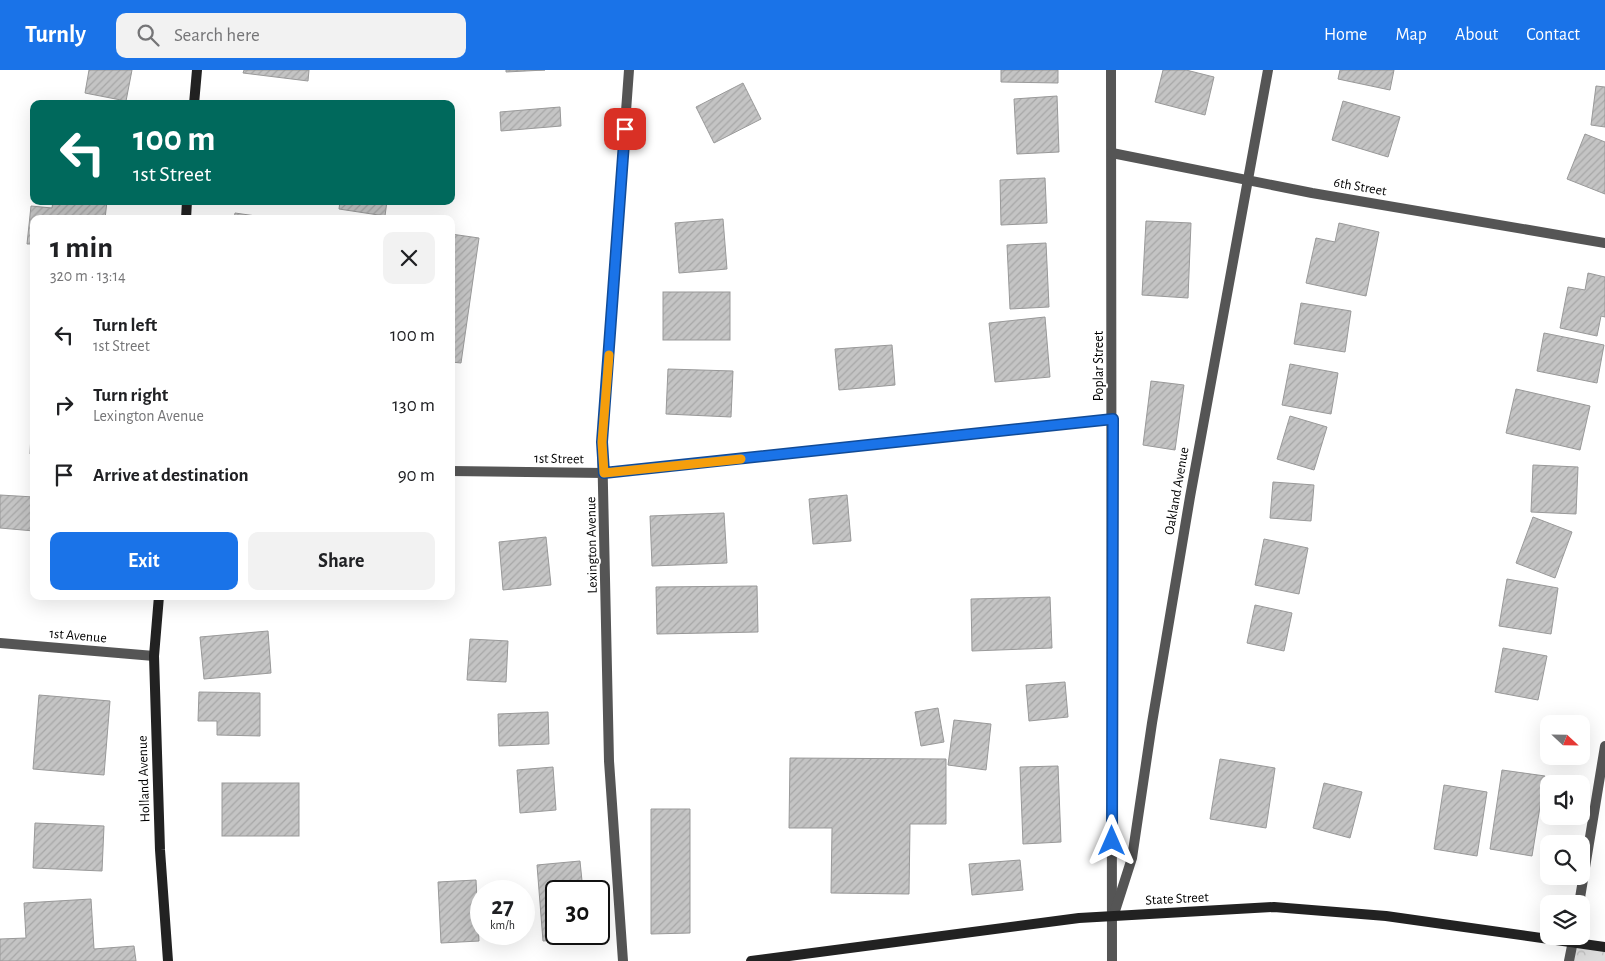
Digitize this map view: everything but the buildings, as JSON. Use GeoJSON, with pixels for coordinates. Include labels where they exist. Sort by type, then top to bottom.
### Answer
{"type":"FeatureCollection","features":[{"type":"Feature","properties":{"kind":"main road"},"geometry":{"type":"LineString","coordinates":[[194,100],[196,70]]}},
{"type":"Feature","properties":{"kind":"main road","name":"Holland Avenue"},"geometry":{"type":"LineString","coordinates":[[159,600],[154,656],[160,850],[168,961]]}},
{"type":"Feature","properties":{"kind":"main road","name":"State Street"},"geometry":{"type":"LineString","coordinates":[[751,961],[1079,918],[1274,907],[1386,916],[1540,935]]}},
{"type":"Feature","properties":{"kind":"main road","name":"State Street"},"geometry":{"type":"LineString","coordinates":[[1590,943],[1605,947]]}},
{"type":"Feature","properties":{"kind":"street","name":"Lexington Avenue"},"geometry":{"type":"LineString","coordinates":[[623,961],[609,761],[602,442],[629,70]]}},
{"type":"Feature","properties":{"kind":"street","name":"Poplar Street"},"geometry":{"type":"LineString","coordinates":[[1111,70],[1114,917],[1112,961]]}},
{"type":"Feature","properties":{"kind":"street","name":"Oakland Avenue"},"geometry":{"type":"LineString","coordinates":[[1114,917],[1132,858],[1152,723],[1190,497],[1268,70]]}},
{"type":"Feature","properties":{"kind":"street","name":"6th Street"},"geometry":{"type":"LineString","coordinates":[[1112,153],[1249,181],[1605,243]]}},
{"type":"Feature","properties":{"kind":"street","name":"1st Street"},"geometry":{"type":"LineString","coordinates":[[455,471],[604,473],[1113,419]]}},
{"type":"Feature","properties":{"kind":"street","name":"1st Avenue"},"geometry":{"type":"LineString","coordinates":[[0,643],[154,656]]}},
{"type":"Feature","properties":{"kind":"street"},"geometry":{"type":"LineString","coordinates":[[1580,895],[1605,746]]}},
{"type":"Feature","properties":{"kind":"street"},"geometry":{"type":"LineString","coordinates":[[1570,961],[1573,945]]}},
{"type":"Feature","properties":{"kind":"green space"},"geometry":{"type":"Polygon","coordinates":[[[1590,944],[1605,947],[1605,961],[1570,961],[1572,945],[1590,944]]]}},
{"type":"Feature","properties":{"kind":"slow traffic"},"geometry":{"type":"LineString","coordinates":[[609,355],[602,442],[604,473],[741,459]]}},
{"type":"Feature","properties":{"kind":"route"},"geometry":{"type":"LineString","coordinates":[[625,129],[602,442],[604,473],[1113,419],[1112,841]]}}]}
